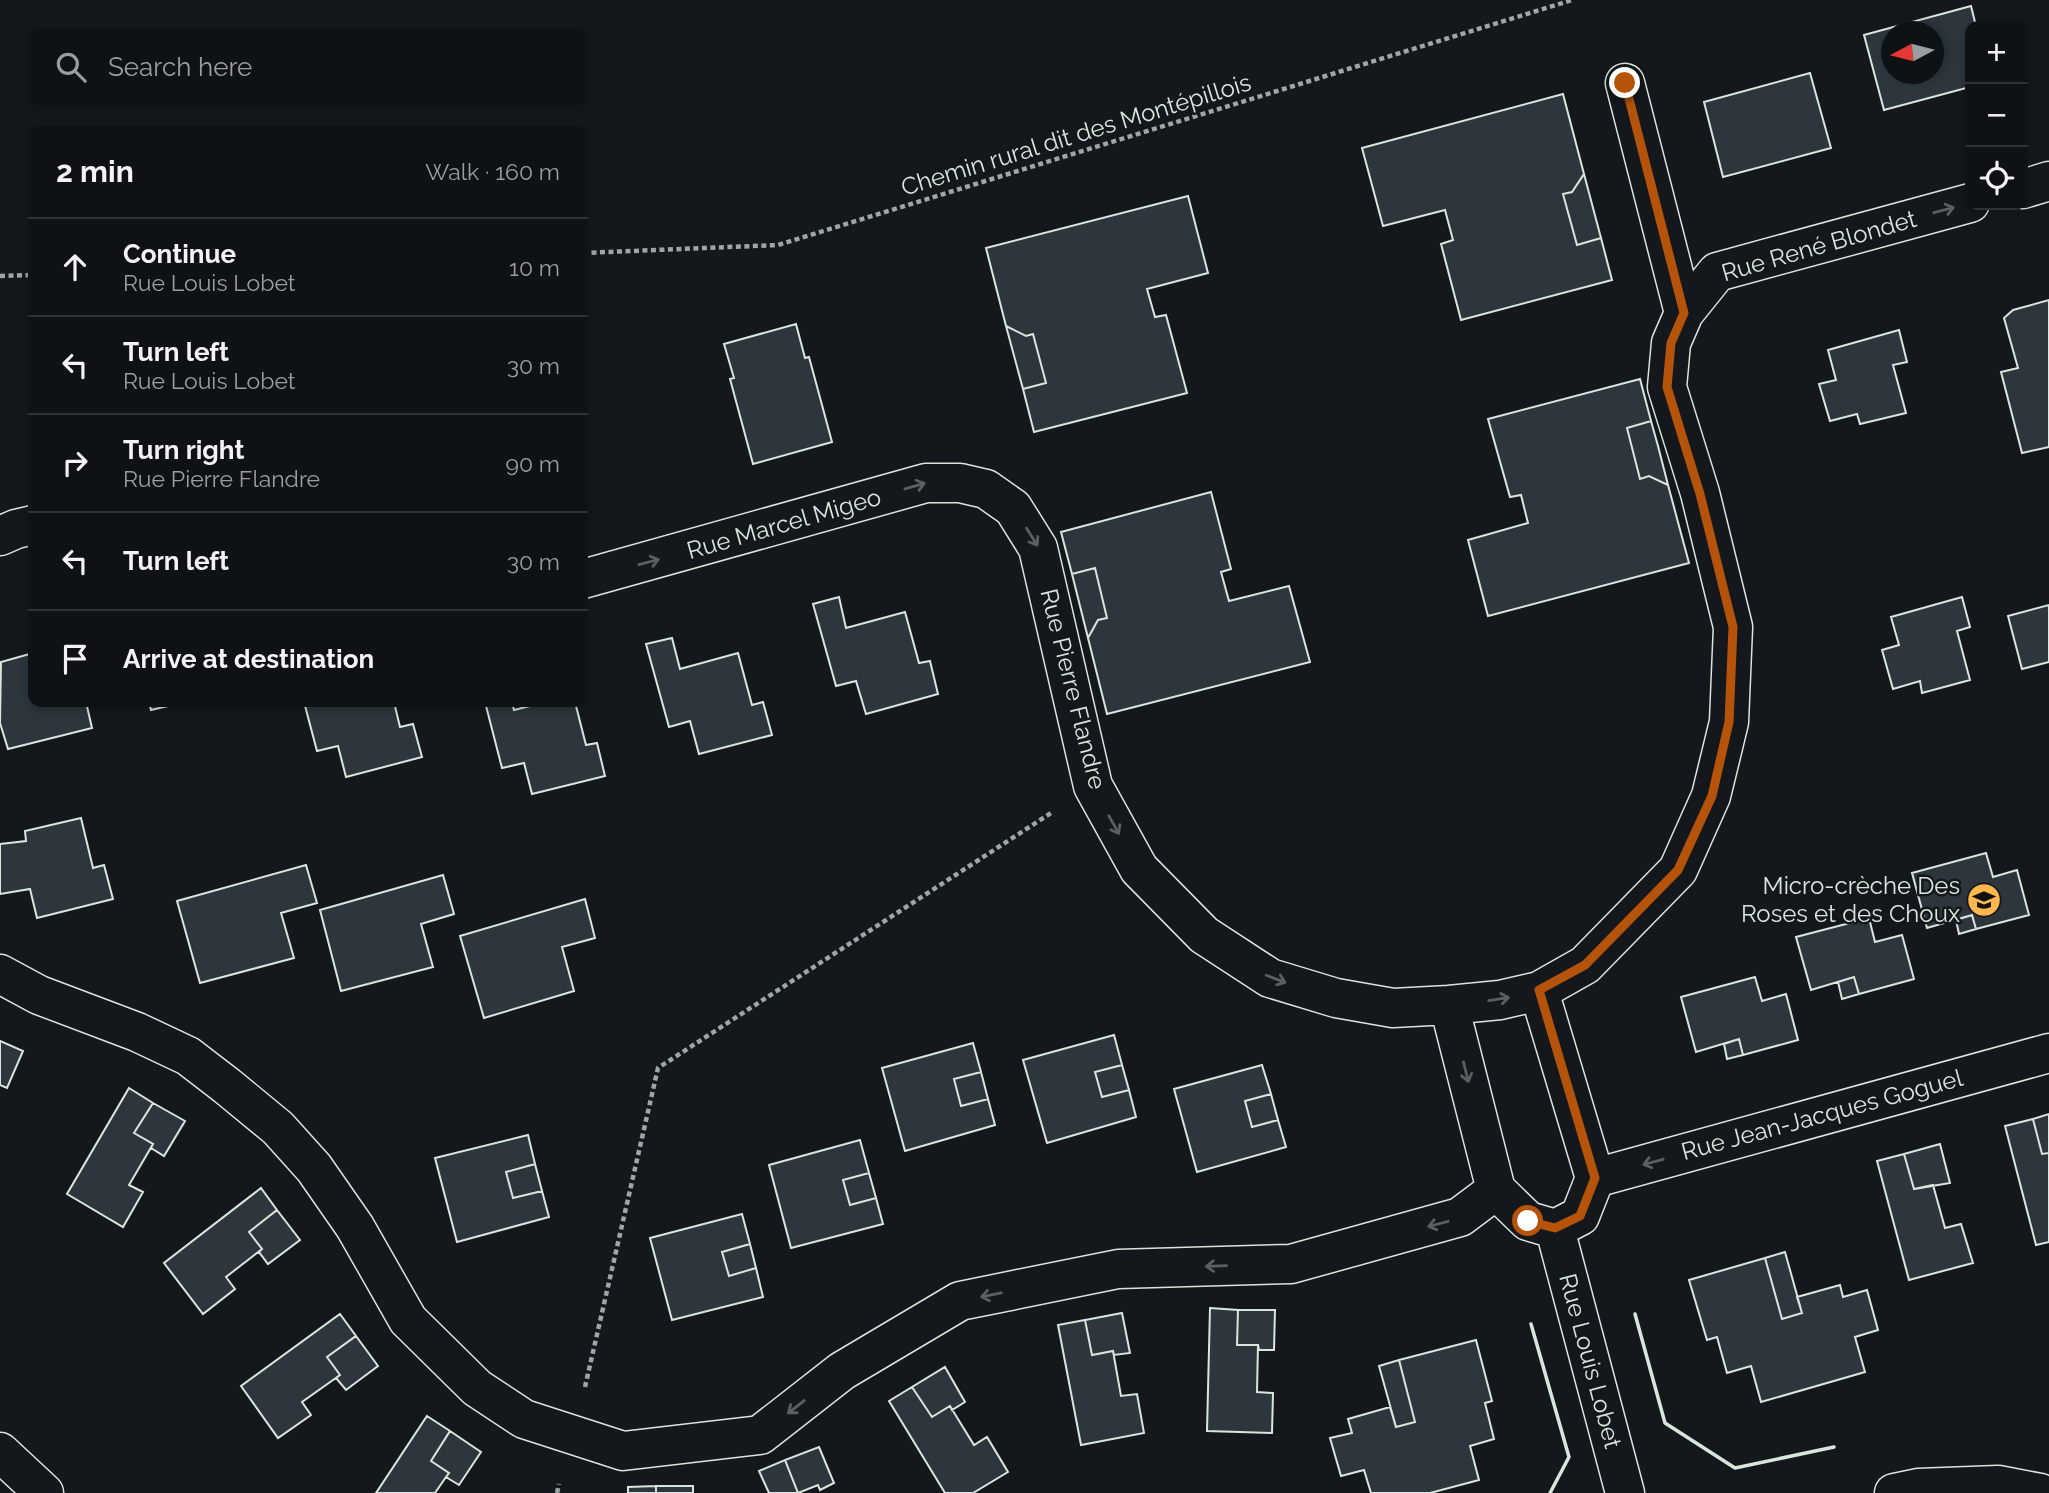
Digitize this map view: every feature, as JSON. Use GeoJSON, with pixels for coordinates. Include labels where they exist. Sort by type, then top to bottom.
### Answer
{"type":"FeatureCollection","features":[{"type":"Feature","properties":{"kind":"street"},"geometry":{"type":"LineString","coordinates":[[1625,83],[1684,313]]}},
{"type":"Feature","properties":{"kind":"street"},"geometry":{"type":"LineString","coordinates":[[2028,187],[2049,181]]}},
{"type":"Feature","properties":{"kind":"street","name":"Rue René Blondet"},"geometry":{"type":"LineString","coordinates":[[1684,313],[1717,272],[1965,204]]}},
{"type":"Feature","properties":{"kind":"street","name":"Rue Pierre Flandre"},"geometry":{"type":"LineString","coordinates":[[986,489],[1013,508],[1038,548],[1093,786],[1139,869],[1204,935],[1270,978],[1336,998],[1394,1008],[1500,1000],[1539,990],[1585,965],[1678,870],[1712,796],[1729,722],[1733,627],[1700,494],[1667,387],[1671,343],[1684,313]]}},
{"type":"Feature","properties":{"kind":"street","name":"Rue Marcel Migeo"},"geometry":{"type":"LineString","coordinates":[[588,578],[926,483],[960,483],[986,489]]}},
{"type":"Feature","properties":{"kind":"street"},"geometry":{"type":"LineString","coordinates":[[0,536],[28,526]]}},
{"type":"Feature","properties":{"kind":"street"},"geometry":{"type":"LineString","coordinates":[[0,974],[39,995],[137,1032],[188,1056],[278,1128],[314,1168],[355,1227],[408,1320],[477,1388],[524,1419],[623,1451],[760,1435],[842,1371],[960,1301],[1118,1269],[1291,1264],[1460,1217],[1496,1190]]}},
{"type":"Feature","properties":{"kind":"street"},"geometry":{"type":"LineString","coordinates":[[1449,1005],[1496,1190],[1528,1221],[1555,1228],[1580,1216],[1595,1178],[1539,990]]}},
{"type":"Feature","properties":{"kind":"street","name":"Rue Jean-Jacques Goguel"},"geometry":{"type":"LineString","coordinates":[[1595,1178],[2049,1052]]}},
{"type":"Feature","properties":{"kind":"street","name":"Rue Louis Lobet"},"geometry":{"type":"LineString","coordinates":[[1555,1228],[1625,1493]]}},
{"type":"Feature","properties":{"kind":"street"},"geometry":{"type":"LineString","coordinates":[[0,1452],[44,1493]]}},
{"type":"Feature","properties":{"kind":"street"},"geometry":{"type":"LineString","coordinates":[[1894,1493],[1918,1488],[1998,1485],[2040,1493]]}},
{"type":"Feature","properties":{"kind":"path","name":"Chemin rural dit des Montépillois"},"geometry":{"type":"LineString","coordinates":[[588,253],[778,245],[1572,0]]}},
{"type":"Feature","properties":{"kind":"path"},"geometry":{"type":"LineString","coordinates":[[0,276],[28,275]]}},
{"type":"Feature","properties":{"kind":"path"},"geometry":{"type":"LineString","coordinates":[[556,1493],[574,1434],[658,1068],[1093,786]]}},
{"type":"Feature","properties":{"kind":"building"},"geometry":{"type":"Polygon","coordinates":[[[1971,6],[1975,21],[1965,21],[1965,88],[1884,110],[1864,35],[1881,30],[1881,84],[1944,84],[1944,21],[1916,21],[1971,6]]]}},
{"type":"Feature","properties":{"kind":"building"},"geometry":{"type":"Polygon","coordinates":[[[1810,73],[1831,148],[1723,177],[1704,102],[1810,73]]]}},
{"type":"Feature","properties":{"kind":"building"},"geometry":{"type":"Polygon","coordinates":[[[1563,94],[1584,174],[1572,192],[1563,194],[1577,245],[1601,238],[1612,280],[1461,320],[1441,244],[1453,240],[1445,210],[1383,226],[1362,148],[1563,94]]]}},
{"type":"Feature","properties":{"kind":"building"},"geometry":{"type":"Polygon","coordinates":[[[1584,174],[1601,238],[1577,245],[1563,194],[1572,192],[1584,174]]]}},
{"type":"Feature","properties":{"kind":"building"},"geometry":{"type":"Polygon","coordinates":[[[1188,196],[1208,273],[1147,289],[1155,317],[1166,315],[1187,393],[1034,432],[1023,389],[1046,383],[1033,334],[1026,336],[1006,326],[986,248],[1188,196]]]}},
{"type":"Feature","properties":{"kind":"building"},"geometry":{"type":"Polygon","coordinates":[[[2049,300],[2049,447],[2022,453],[2001,372],[2018,368],[2004,318],[2013,310],[2049,300]]]}},
{"type":"Feature","properties":{"kind":"building"},"geometry":{"type":"Polygon","coordinates":[[[796,324],[805,358],[809,357],[832,442],[753,464],[730,379],[734,378],[724,344],[796,324]]]}},
{"type":"Feature","properties":{"kind":"building"},"geometry":{"type":"Polygon","coordinates":[[[1006,326],[1026,336],[1033,334],[1046,383],[1023,389],[1006,326]]]}},
{"type":"Feature","properties":{"kind":"building"},"geometry":{"type":"Polygon","coordinates":[[[1899,330],[1907,362],[1893,365],[1906,413],[1860,424],[1857,414],[1830,421],[1819,384],[1836,380],[1828,350],[1899,330]]]}},
{"type":"Feature","properties":{"kind":"building"},"geometry":{"type":"Polygon","coordinates":[[[1640,379],[1651,421],[1627,428],[1640,479],[1649,476],[1668,485],[1689,563],[1488,616],[1468,540],[1528,523],[1521,495],[1510,497],[1488,419],[1640,379]]]}},
{"type":"Feature","properties":{"kind":"building"},"geometry":{"type":"Polygon","coordinates":[[[1651,421],[1668,485],[1649,476],[1640,479],[1627,428],[1651,421]]]}},
{"type":"Feature","properties":{"kind":"building"},"geometry":{"type":"Polygon","coordinates":[[[1211,492],[1231,569],[1221,572],[1229,601],[1289,586],[1310,662],[1107,714],[1088,638],[1098,620],[1107,618],[1095,568],[1072,574],[1061,532],[1211,492]]]}},
{"type":"Feature","properties":{"kind":"building"},"geometry":{"type":"Polygon","coordinates":[[[1095,568],[1107,618],[1098,620],[1088,638],[1072,574],[1095,568]]]}},
{"type":"Feature","properties":{"kind":"building"},"geometry":{"type":"Polygon","coordinates":[[[839,597],[846,628],[905,612],[919,663],[930,661],[938,694],[866,714],[856,681],[836,686],[813,604],[839,597]]]}},
{"type":"Feature","properties":{"kind":"building"},"geometry":{"type":"Polygon","coordinates":[[[1962,597],[1970,627],[1957,631],[1970,680],[1922,693],[1920,681],[1893,689],[1882,650],[1899,645],[1891,617],[1962,597]]]}},
{"type":"Feature","properties":{"kind":"building"},"geometry":{"type":"Polygon","coordinates":[[[2049,605],[2049,662],[2022,669],[2008,616],[2049,605]]]}},
{"type":"Feature","properties":{"kind":"building"},"geometry":{"type":"Polygon","coordinates":[[[672,638],[680,669],[738,653],[752,705],[763,702],[772,735],[699,754],[690,721],[669,727],[646,644],[672,638]]]}},
{"type":"Feature","properties":{"kind":"building"},"geometry":{"type":"Polygon","coordinates":[[[28,654],[28,707],[87,707],[92,728],[8,749],[0,723],[1,662],[28,654]]]}},
{"type":"Feature","properties":{"kind":"building"},"geometry":{"type":"Polygon","coordinates":[[[305,707],[395,707],[400,727],[413,724],[422,757],[346,777],[338,746],[317,751],[305,707]]]}},
{"type":"Feature","properties":{"kind":"building"},"geometry":{"type":"Polygon","coordinates":[[[486,707],[513,707],[514,710],[526,707],[576,707],[586,745],[597,743],[605,776],[532,794],[524,763],[502,768],[486,707]]]}},
{"type":"Feature","properties":{"kind":"building"},"geometry":{"type":"Polygon","coordinates":[[[81,818],[93,868],[104,865],[113,899],[37,918],[30,889],[0,894],[0,844],[26,841],[25,831],[81,818]]]}},
{"type":"Feature","properties":{"kind":"building"},"geometry":{"type":"Polygon","coordinates":[[[1986,853],[1993,877],[2017,870],[2029,915],[1976,929],[1972,915],[1927,928],[1912,873],[1986,853]]]}},
{"type":"Feature","properties":{"kind":"building"},"geometry":{"type":"Polygon","coordinates":[[[306,865],[317,903],[281,913],[294,958],[200,983],[177,901],[306,865]]]}},
{"type":"Feature","properties":{"kind":"building"},"geometry":{"type":"Polygon","coordinates":[[[443,875],[454,914],[421,924],[433,967],[341,991],[320,910],[443,875]]]}},
{"type":"Feature","properties":{"kind":"building"},"geometry":{"type":"Polygon","coordinates":[[[585,899],[595,938],[562,947],[574,991],[484,1018],[460,936],[585,899]]]}},
{"type":"Feature","properties":{"kind":"building"},"geometry":{"type":"Polygon","coordinates":[[[1972,915],[1976,929],[1959,934],[1956,920],[1972,915]]]}},
{"type":"Feature","properties":{"kind":"building"},"geometry":{"type":"Polygon","coordinates":[[[1869,918],[1875,942],[1902,935],[1914,979],[1859,994],[1854,977],[1811,990],[1796,937],[1869,918]]]}},
{"type":"Feature","properties":{"kind":"building"},"geometry":{"type":"Polygon","coordinates":[[[1755,977],[1762,1001],[1786,994],[1798,1040],[1743,1055],[1739,1039],[1696,1052],[1681,997],[1755,977]]]}},
{"type":"Feature","properties":{"kind":"building"},"geometry":{"type":"Polygon","coordinates":[[[1854,977],[1859,994],[1842,999],[1838,982],[1854,977]]]}},
{"type":"Feature","properties":{"kind":"building"},"geometry":{"type":"Polygon","coordinates":[[[1114,1035],[1122,1065],[1095,1072],[1102,1097],[1129,1090],[1136,1117],[1047,1143],[1023,1060],[1114,1035]]]}},
{"type":"Feature","properties":{"kind":"building"},"geometry":{"type":"Polygon","coordinates":[[[1739,1039],[1743,1055],[1727,1059],[1724,1044],[1739,1039]]]}},
{"type":"Feature","properties":{"kind":"building"},"geometry":{"type":"Polygon","coordinates":[[[0,1041],[23,1051],[7,1088],[0,1085],[0,1041]]]}},
{"type":"Feature","properties":{"kind":"building"},"geometry":{"type":"Polygon","coordinates":[[[973,1043],[981,1072],[954,1079],[961,1106],[988,1099],[995,1125],[905,1151],[882,1068],[973,1043]]]}},
{"type":"Feature","properties":{"kind":"building"},"geometry":{"type":"Polygon","coordinates":[[[1122,1065],[1129,1090],[1102,1097],[1095,1072],[1122,1065]]]}},
{"type":"Feature","properties":{"kind":"building"},"geometry":{"type":"Polygon","coordinates":[[[1262,1065],[1271,1094],[1245,1101],[1252,1127],[1278,1120],[1286,1147],[1197,1172],[1174,1089],[1262,1065]]]}},
{"type":"Feature","properties":{"kind":"building"},"geometry":{"type":"Polygon","coordinates":[[[981,1072],[988,1099],[961,1106],[954,1079],[981,1072]]]}},
{"type":"Feature","properties":{"kind":"building"},"geometry":{"type":"Polygon","coordinates":[[[129,1088],[153,1103],[134,1133],[153,1144],[129,1185],[143,1192],[123,1227],[67,1194],[129,1088]]]}},
{"type":"Feature","properties":{"kind":"building"},"geometry":{"type":"Polygon","coordinates":[[[1271,1094],[1278,1120],[1252,1127],[1245,1101],[1271,1094]]]}},
{"type":"Feature","properties":{"kind":"building"},"geometry":{"type":"Polygon","coordinates":[[[153,1103],[185,1121],[164,1156],[151,1148],[153,1144],[134,1133],[153,1103]]]}},
{"type":"Feature","properties":{"kind":"building"},"geometry":{"type":"Polygon","coordinates":[[[2049,1114],[2049,1153],[2042,1154],[2033,1119],[2049,1114]]]}},
{"type":"Feature","properties":{"kind":"building"},"geometry":{"type":"Polygon","coordinates":[[[2033,1119],[2042,1154],[2049,1153],[2049,1242],[2036,1245],[2005,1126],[2033,1119]]]}},
{"type":"Feature","properties":{"kind":"building"},"geometry":{"type":"Polygon","coordinates":[[[528,1135],[535,1164],[506,1172],[513,1198],[542,1191],[549,1217],[457,1242],[435,1158],[528,1135]]]}},
{"type":"Feature","properties":{"kind":"building"},"geometry":{"type":"Polygon","coordinates":[[[860,1140],[869,1173],[843,1180],[850,1205],[876,1198],[883,1224],[791,1248],[769,1165],[860,1140]]]}},
{"type":"Feature","properties":{"kind":"building"},"geometry":{"type":"Polygon","coordinates":[[[1940,1144],[1950,1183],[1914,1189],[1904,1154],[1940,1144]]]}},
{"type":"Feature","properties":{"kind":"building"},"geometry":{"type":"Polygon","coordinates":[[[1904,1154],[1914,1189],[1933,1185],[1945,1228],[1961,1224],[1973,1263],[1909,1280],[1877,1161],[1904,1154]]]}},
{"type":"Feature","properties":{"kind":"building"},"geometry":{"type":"Polygon","coordinates":[[[535,1164],[542,1191],[513,1198],[506,1172],[535,1164]]]}},
{"type":"Feature","properties":{"kind":"building"},"geometry":{"type":"Polygon","coordinates":[[[869,1173],[876,1198],[850,1205],[843,1180],[869,1173]]]}},
{"type":"Feature","properties":{"kind":"building"},"geometry":{"type":"Polygon","coordinates":[[[261,1188],[277,1210],[249,1232],[262,1249],[226,1277],[235,1289],[203,1314],[164,1263],[261,1188]]]}},
{"type":"Feature","properties":{"kind":"building"},"geometry":{"type":"Polygon","coordinates":[[[277,1210],[300,1240],[268,1264],[259,1252],[262,1249],[249,1232],[277,1210]]]}},
{"type":"Feature","properties":{"kind":"building"},"geometry":{"type":"Polygon","coordinates":[[[742,1214],[750,1244],[722,1252],[729,1276],[756,1268],[763,1297],[672,1320],[650,1238],[742,1214]]]}},
{"type":"Feature","properties":{"kind":"building"},"geometry":{"type":"Polygon","coordinates":[[[750,1244],[756,1268],[729,1276],[722,1252],[750,1244]]]}},
{"type":"Feature","properties":{"kind":"building"},"geometry":{"type":"Polygon","coordinates":[[[1785,1252],[1802,1313],[1782,1319],[1765,1258],[1785,1252]]]}},
{"type":"Feature","properties":{"kind":"building"},"geometry":{"type":"Polygon","coordinates":[[[1765,1258],[1782,1319],[1802,1313],[1797,1297],[1840,1285],[1843,1297],[1867,1290],[1878,1330],[1855,1337],[1865,1372],[1761,1402],[1751,1366],[1727,1373],[1717,1337],[1707,1340],[1689,1280],[1765,1258]]]}},
{"type":"Feature","properties":{"kind":"building"},"geometry":{"type":"Polygon","coordinates":[[[1210,1308],[1238,1310],[1237,1345],[1258,1345],[1257,1392],[1273,1393],[1272,1433],[1207,1431],[1210,1308]]]}},
{"type":"Feature","properties":{"kind":"building"},"geometry":{"type":"Polygon","coordinates":[[[1238,1310],[1275,1310],[1274,1350],[1259,1350],[1258,1345],[1237,1345],[1238,1310]]]}},
{"type":"Feature","properties":{"kind":"building"},"geometry":{"type":"Polygon","coordinates":[[[1122,1313],[1130,1353],[1114,1355],[1113,1351],[1092,1355],[1085,1320],[1122,1313]]]}},
{"type":"Feature","properties":{"kind":"building"},"geometry":{"type":"Polygon","coordinates":[[[340,1314],[356,1336],[327,1357],[340,1375],[302,1402],[311,1415],[278,1438],[241,1386],[340,1314]]]}},
{"type":"Feature","properties":{"kind":"building"},"geometry":{"type":"Polygon","coordinates":[[[1085,1320],[1092,1355],[1113,1351],[1121,1396],[1137,1394],[1144,1433],[1081,1445],[1058,1325],[1085,1320]]]}},
{"type":"Feature","properties":{"kind":"building"},"geometry":{"type":"Polygon","coordinates":[[[356,1336],[378,1366],[346,1390],[336,1378],[340,1375],[327,1357],[356,1336]]]}},
{"type":"Feature","properties":{"kind":"building"},"geometry":{"type":"Polygon","coordinates":[[[1476,1340],[1492,1401],[1485,1403],[1494,1439],[1470,1446],[1479,1480],[1430,1493],[1371,1493],[1364,1470],[1341,1476],[1330,1438],[1352,1433],[1348,1419],[1390,1407],[1396,1427],[1415,1422],[1399,1360],[1476,1340]]]}},
{"type":"Feature","properties":{"kind":"building"},"geometry":{"type":"Polygon","coordinates":[[[1399,1360],[1415,1422],[1396,1427],[1379,1366],[1399,1360]]]}},
{"type":"Feature","properties":{"kind":"building"},"geometry":{"type":"Polygon","coordinates":[[[945,1367],[965,1402],[952,1410],[950,1406],[932,1417],[912,1387],[945,1367]]]}},
{"type":"Feature","properties":{"kind":"building"},"geometry":{"type":"Polygon","coordinates":[[[912,1387],[932,1417],[950,1406],[974,1445],[987,1437],[1008,1472],[973,1493],[945,1493],[889,1401],[912,1387]]]}},
{"type":"Feature","properties":{"kind":"building"},"geometry":{"type":"Polygon","coordinates":[[[427,1416],[450,1431],[431,1461],[449,1473],[435,1493],[376,1493],[427,1416]]]}},
{"type":"Feature","properties":{"kind":"building"},"geometry":{"type":"Polygon","coordinates":[[[450,1431],[481,1452],[459,1485],[446,1477],[449,1473],[431,1461],[450,1431]]]}},
{"type":"Feature","properties":{"kind":"building"},"geometry":{"type":"Polygon","coordinates":[[[819,1447],[834,1483],[820,1490],[818,1485],[798,1493],[785,1460],[819,1447]]]}},
{"type":"Feature","properties":{"kind":"building"},"geometry":{"type":"Polygon","coordinates":[[[785,1460],[798,1493],[769,1493],[759,1471],[785,1460]]]}},
{"type":"Feature","properties":{"kind":"building"},"geometry":{"type":"Polygon","coordinates":[[[656,1486],[693,1486],[693,1493],[656,1493],[656,1486]]]}},
{"type":"Feature","properties":{"kind":"building"},"geometry":{"type":"Polygon","coordinates":[[[656,1486],[656,1493],[628,1493],[628,1487],[656,1486]]]}},
{"type":"Feature","properties":{"kind":"wall"},"geometry":{"type":"LineString","coordinates":[[1635,1314],[1665,1423],[1735,1468],[1834,1447]]}},
{"type":"Feature","properties":{"kind":"wall"},"geometry":{"type":"LineString","coordinates":[[1531,1324],[1569,1457],[1550,1493]]}},
{"type":"Feature","properties":{"kind":"place","name":"Micro-crèche Des Roses et des Choux"},"geometry":{"type":"Point","coordinates":[1984,900]}},
{"type":"Feature","properties":{"kind":"route"},"geometry":{"type":"LineString","coordinates":[[1528,1221],[1555,1228],[1580,1216],[1595,1178],[1539,990],[1585,965],[1678,870],[1712,796],[1729,722],[1733,627],[1700,494],[1667,387],[1671,343],[1684,313],[1625,83]]}}]}
